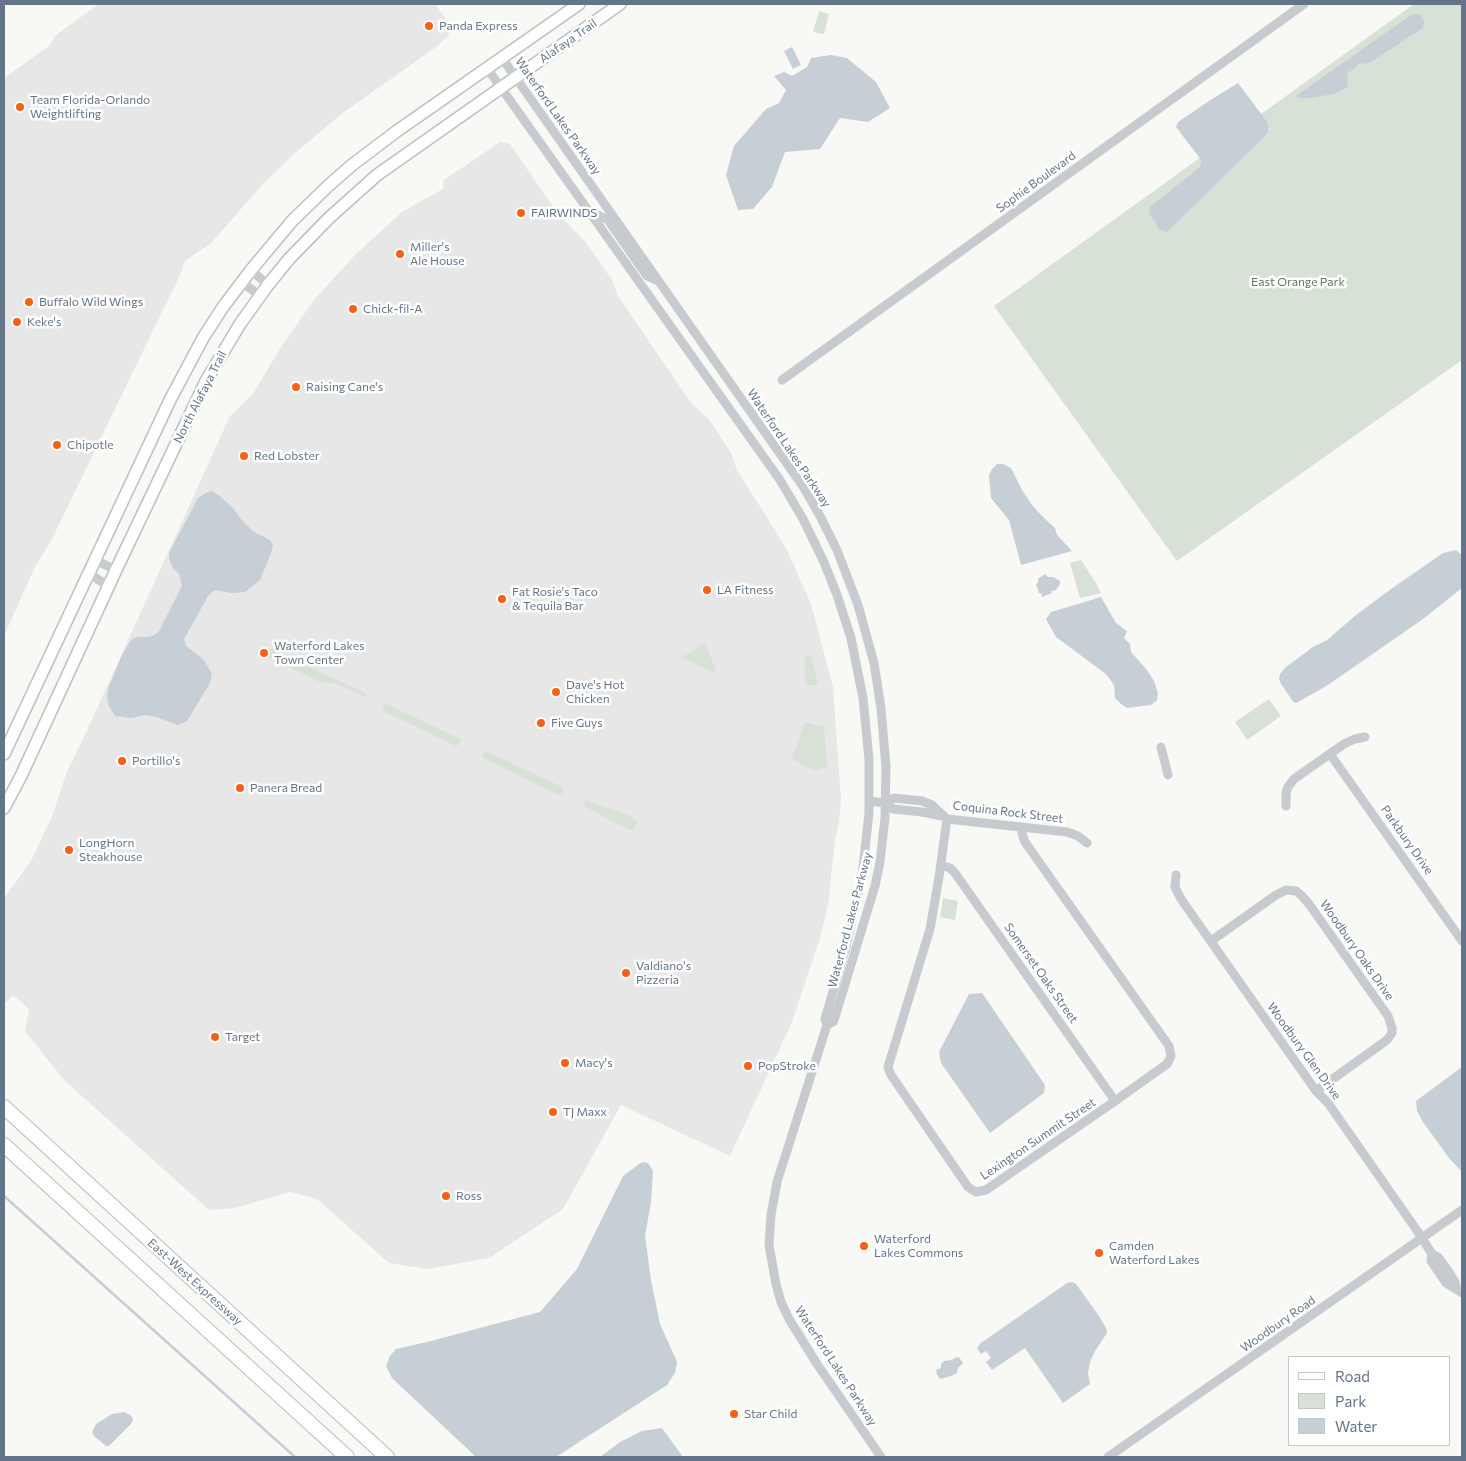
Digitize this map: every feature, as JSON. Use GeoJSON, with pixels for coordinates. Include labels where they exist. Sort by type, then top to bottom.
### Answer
{"type":"FeatureCollection","features":[{"type":"Feature","properties":{"kind":"highway","name":"East-West Expressway"},"geometry":{"type":"LineString","coordinates":[[4,1107],[387,1457]]}},
{"type":"Feature","properties":{"kind":"highway"},"geometry":{"type":"LineString","coordinates":[[4,1145],[347,1457]]}},
{"type":"Feature","properties":{"kind":"main road","name":"Alafaya Trail"},"geometry":{"type":"LineString","coordinates":[[487,68],[579,4]]}},
{"type":"Feature","properties":{"kind":"main road","name":"Alafaya Trail"},"geometry":{"type":"LineString","coordinates":[[515,77],[620,4]]}},
{"type":"Feature","properties":{"kind":"main road","name":"North Alafaya Trail"},"geometry":{"type":"LineString","coordinates":[[4,754],[186,367],[203,338],[242,282],[292,221],[346,170],[487,68]]}},
{"type":"Feature","properties":{"kind":"main road","name":"North Alafaya Trail"},"geometry":{"type":"LineString","coordinates":[[4,808],[21,776],[206,381],[240,324],[289,259],[354,194],[398,160],[515,77]]}},
{"type":"Feature","properties":{"kind":"street","name":"Sophie Boulevard"},"geometry":{"type":"LineString","coordinates":[[782,380],[1304,4]]}},
{"type":"Feature","properties":{"kind":"street","name":"Waterford Lakes Parkway"},"geometry":{"type":"LineString","coordinates":[[502,58],[804,488],[837,550],[852,590],[867,635],[879,693],[885,752],[886,803],[881,855],[875,886],[836,1018],[827,1025]]}},
{"type":"Feature","properties":{"kind":"street","name":"Waterford Lakes Parkway"},"geometry":{"type":"LineString","coordinates":[[487,68],[780,480],[823,560],[837,595],[852,646],[862,690],[868,743],[868,825],[859,892],[846,947],[825,1019],[827,1025],[777,1182],[769,1235],[778,1293],[792,1324],[881,1457]]}},
{"type":"Feature","properties":{"kind":"street"},"geometry":{"type":"LineString","coordinates":[[590,211],[608,220],[647,276],[660,282]]}},
{"type":"Feature","properties":{"kind":"street"},"geometry":{"type":"LineString","coordinates":[[251,270],[268,285]]}},
{"type":"Feature","properties":{"kind":"street"},"geometry":{"type":"LineString","coordinates":[[242,282],[260,296]]}},
{"type":"Feature","properties":{"kind":"street"},"geometry":{"type":"LineString","coordinates":[[95,560],[116,570]]}},
{"type":"Feature","properties":{"kind":"street"},"geometry":{"type":"LineString","coordinates":[[89,573],[109,587]]}},
{"type":"Feature","properties":{"kind":"street"},"geometry":{"type":"LineString","coordinates":[[837,595],[852,590]]}},
{"type":"Feature","properties":{"kind":"street"},"geometry":{"type":"LineString","coordinates":[[1286,806],[1286,793],[1294,779],[1349,741],[1365,737]]}},
{"type":"Feature","properties":{"kind":"street"},"geometry":{"type":"LineString","coordinates":[[1161,748],[1168,776]]}},
{"type":"Feature","properties":{"kind":"street","name":"Parkbury Drive"},"geometry":{"type":"LineString","coordinates":[[1330,754],[1462,941]]}},
{"type":"Feature","properties":{"kind":"street","name":"Coquina Rock Street"},"geometry":{"type":"LineString","coordinates":[[869,802],[886,803],[894,798],[922,801],[932,805],[944,817],[1072,833],[1087,843]]}},
{"type":"Feature","properties":{"kind":"street","name":"Lexington Summit Street"},"geometry":{"type":"LineString","coordinates":[[944,817],[941,865],[927,939],[888,1067],[890,1075],[968,1187],[976,1192],[984,1191],[1115,1101],[1167,1064],[1170,1059],[1171,1050],[1025,842],[1022,828]]}},
{"type":"Feature","properties":{"kind":"street","name":"Somerset Oaks Street"},"geometry":{"type":"LineString","coordinates":[[941,865],[950,868],[955,873],[1115,1101]]}},
{"type":"Feature","properties":{"kind":"street","name":"Woodbury Glen Drive"},"geometry":{"type":"LineString","coordinates":[[1176,875],[1175,887],[1178,893],[1432,1254],[1431,1262],[1449,1286],[1460,1291]]}},
{"type":"Feature","properties":{"kind":"street","name":"Woodbury Oaks Drive"},"geometry":{"type":"LineString","coordinates":[[1211,941],[1276,895],[1286,890],[1296,892],[1309,904],[1383,1008],[1392,1024],[1392,1033],[1387,1040],[1316,1091]]}},
{"type":"Feature","properties":{"kind":"street","name":"Woodbury Road"},"geometry":{"type":"LineString","coordinates":[[1108,1457],[1462,1210]]}},
{"type":"Feature","properties":{"kind":"shaded area"},"geometry":{"type":"Polygon","coordinates":[[[99,4],[435,4],[449,23],[451,30],[447,37],[436,47],[340,115],[295,153],[263,184],[211,243],[185,261],[52,539],[34,569],[4,636],[4,78],[49,46],[56,35],[99,4]]]}},
{"type":"Feature","properties":{"kind":"shaded area","name":"Waterford Lakes Town Center"},"geometry":{"type":"Polygon","coordinates":[[[500,142],[510,144],[558,214],[584,240],[612,280],[618,296],[691,403],[709,419],[731,453],[737,470],[786,548],[811,604],[833,687],[841,799],[829,900],[820,938],[792,1022],[730,1156],[621,1105],[563,1209],[489,1258],[427,1269],[389,1263],[317,1199],[290,1192],[235,1208],[209,1210],[64,1080],[25,1031],[29,1009],[13,995],[4,1005],[4,898],[31,861],[53,814],[66,774],[230,416],[253,394],[281,347],[314,300],[356,254],[402,212],[443,189],[444,180],[500,142]]]}},
{"type":"Feature","properties":{"kind":"green space","name":"East Orange Park"},"geometry":{"type":"Polygon","coordinates":[[[1414,4],[1462,4],[1462,360],[1177,561],[994,306],[1414,4]]]}},
{"type":"Feature","properties":{"kind":"green space"},"geometry":{"type":"Polygon","coordinates":[[[819,11],[829,14],[824,34],[813,32],[819,11]]]}},
{"type":"Feature","properties":{"kind":"green space"},"geometry":{"type":"Polygon","coordinates":[[[1081,560],[1101,593],[1080,598],[1070,563],[1081,560]]]}},
{"type":"Feature","properties":{"kind":"green space"},"geometry":{"type":"Polygon","coordinates":[[[705,642],[716,671],[711,671],[682,658],[705,642]]]}},
{"type":"Feature","properties":{"kind":"green space"},"geometry":{"type":"Polygon","coordinates":[[[269,648],[365,693],[365,696],[336,684],[318,681],[266,656],[264,651],[269,648]]]}},
{"type":"Feature","properties":{"kind":"green space"},"geometry":{"type":"Polygon","coordinates":[[[811,655],[817,685],[807,685],[805,683],[805,657],[811,655]]]}},
{"type":"Feature","properties":{"kind":"green space"},"geometry":{"type":"Polygon","coordinates":[[[1269,699],[1281,716],[1247,740],[1235,722],[1269,699]]]}},
{"type":"Feature","properties":{"kind":"green space"},"geometry":{"type":"Polygon","coordinates":[[[386,704],[459,738],[460,743],[456,746],[383,711],[386,704]]]}},
{"type":"Feature","properties":{"kind":"green space"},"geometry":{"type":"Polygon","coordinates":[[[805,722],[824,727],[827,766],[816,771],[792,758],[805,722]]]}},
{"type":"Feature","properties":{"kind":"green space"},"geometry":{"type":"Polygon","coordinates":[[[484,751],[562,787],[563,793],[559,795],[481,757],[484,751]]]}},
{"type":"Feature","properties":{"kind":"green space"},"geometry":{"type":"Polygon","coordinates":[[[585,800],[625,814],[638,821],[633,831],[586,807],[585,800]]]}},
{"type":"Feature","properties":{"kind":"green space"},"geometry":{"type":"Polygon","coordinates":[[[943,898],[958,901],[955,920],[940,917],[943,898]]]}},
{"type":"Feature","properties":{"kind":"water"},"geometry":{"type":"Polygon","coordinates":[[[1419,14],[1424,21],[1423,28],[1369,63],[1359,64],[1347,74],[1348,87],[1334,94],[1303,99],[1296,96],[1411,15],[1419,14]]]}},
{"type":"Feature","properties":{"kind":"water"},"geometry":{"type":"Polygon","coordinates":[[[792,47],[801,65],[793,69],[784,51],[792,47]]]}},
{"type":"Feature","properties":{"kind":"water"},"geometry":{"type":"Polygon","coordinates":[[[831,55],[847,58],[876,82],[890,108],[868,122],[840,118],[820,149],[785,152],[772,187],[753,209],[738,210],[726,175],[734,146],[766,109],[779,103],[786,90],[774,76],[784,72],[792,76],[807,67],[811,58],[831,55]]]}},
{"type":"Feature","properties":{"kind":"water"},"geometry":{"type":"Polygon","coordinates":[[[1238,83],[1268,123],[1268,133],[1167,232],[1160,230],[1149,213],[1150,207],[1199,168],[1202,161],[1176,127],[1178,122],[1238,83]]]}},
{"type":"Feature","properties":{"kind":"water"},"geometry":{"type":"Polygon","coordinates":[[[997,464],[1003,464],[1011,468],[1032,505],[1055,528],[1057,535],[1072,551],[1021,565],[1009,520],[991,498],[989,475],[997,464]]]}},
{"type":"Feature","properties":{"kind":"water"},"geometry":{"type":"Polygon","coordinates":[[[212,491],[233,508],[254,532],[270,540],[273,545],[260,580],[245,592],[232,593],[215,590],[208,596],[184,639],[186,646],[203,659],[212,674],[210,683],[187,721],[178,725],[145,715],[131,718],[115,716],[109,706],[107,697],[108,689],[122,655],[131,640],[137,637],[149,637],[158,633],[182,586],[179,574],[173,568],[170,561],[170,551],[198,498],[212,491]]]}},
{"type":"Feature","properties":{"kind":"water"},"geometry":{"type":"Polygon","coordinates":[[[1456,550],[1462,555],[1462,588],[1423,619],[1328,685],[1298,702],[1295,703],[1292,700],[1279,679],[1280,674],[1286,667],[1313,647],[1327,640],[1356,615],[1443,553],[1456,550]]]}},
{"type":"Feature","properties":{"kind":"water"},"geometry":{"type":"Polygon","coordinates":[[[1045,574],[1060,581],[1060,584],[1056,590],[1051,591],[1052,593],[1042,597],[1036,584],[1038,579],[1045,574]]]}},
{"type":"Feature","properties":{"kind":"water"},"geometry":{"type":"Polygon","coordinates":[[[1101,597],[1116,623],[1127,631],[1124,638],[1130,644],[1131,652],[1154,681],[1158,693],[1157,700],[1151,705],[1127,708],[1121,704],[1115,698],[1114,685],[1106,674],[1056,637],[1046,619],[1051,612],[1101,597]]]}},
{"type":"Feature","properties":{"kind":"water"},"geometry":{"type":"Polygon","coordinates":[[[982,993],[1045,1085],[1044,1093],[990,1133],[941,1063],[939,1052],[969,994],[982,993]]]}},
{"type":"Feature","properties":{"kind":"water"},"geometry":{"type":"Polygon","coordinates":[[[1462,1067],[1462,1172],[1449,1158],[1423,1122],[1417,1111],[1416,1101],[1462,1067]]]}},
{"type":"Feature","properties":{"kind":"water"},"geometry":{"type":"Polygon","coordinates":[[[642,1162],[648,1163],[653,1171],[651,1202],[645,1236],[660,1324],[677,1362],[675,1373],[667,1385],[556,1457],[476,1457],[392,1378],[386,1366],[390,1356],[396,1349],[540,1312],[577,1269],[623,1176],[642,1162]]]}},
{"type":"Feature","properties":{"kind":"water"},"geometry":{"type":"Polygon","coordinates":[[[1072,1282],[1076,1284],[1099,1316],[1107,1333],[1090,1362],[1088,1373],[1090,1384],[1063,1403],[1025,1348],[992,1370],[986,1362],[991,1358],[986,1351],[981,1354],[977,1348],[981,1343],[1067,1283],[1072,1282]]]}},
{"type":"Feature","properties":{"kind":"water"},"geometry":{"type":"Polygon","coordinates":[[[959,1357],[963,1363],[958,1368],[957,1373],[940,1379],[936,1370],[941,1368],[941,1364],[944,1361],[952,1360],[959,1357]]]}},
{"type":"Feature","properties":{"kind":"water"},"geometry":{"type":"Polygon","coordinates":[[[124,1412],[132,1417],[131,1424],[109,1446],[106,1446],[92,1432],[96,1424],[112,1414],[124,1412]]]}},
{"type":"Feature","properties":{"kind":"water"},"geometry":{"type":"Polygon","coordinates":[[[662,1428],[683,1457],[600,1457],[620,1442],[642,1431],[662,1428]]]}},
{"type":"Feature","properties":{"kind":"waterway"},"geometry":{"type":"LineString","coordinates":[[4,1196],[295,1457]]}},
{"type":"Feature","properties":{"kind":"place","name":"Panda Express"},"geometry":{"type":"Point","coordinates":[429,26]}},
{"type":"Feature","properties":{"kind":"place","name":"Team Florida-Orlando Weightlifting"},"geometry":{"type":"Point","coordinates":[20,107]}},
{"type":"Feature","properties":{"kind":"place","name":"FAIRWINDS"},"geometry":{"type":"Point","coordinates":[521,213]}},
{"type":"Feature","properties":{"kind":"place","name":"Miller's Ale House"},"geometry":{"type":"Point","coordinates":[400,254]}},
{"type":"Feature","properties":{"kind":"place","name":"Buffalo Wild Wings"},"geometry":{"type":"Point","coordinates":[29,302]}},
{"type":"Feature","properties":{"kind":"place","name":"Chick-fil-A"},"geometry":{"type":"Point","coordinates":[353,309]}},
{"type":"Feature","properties":{"kind":"place","name":"Keke's"},"geometry":{"type":"Point","coordinates":[17,322]}},
{"type":"Feature","properties":{"kind":"place","name":"Raising Cane's"},"geometry":{"type":"Point","coordinates":[296,387]}},
{"type":"Feature","properties":{"kind":"place","name":"Chipotle"},"geometry":{"type":"Point","coordinates":[57,445]}},
{"type":"Feature","properties":{"kind":"place","name":"Red Lobster"},"geometry":{"type":"Point","coordinates":[244,456]}},
{"type":"Feature","properties":{"kind":"place","name":"LA Fitness"},"geometry":{"type":"Point","coordinates":[707,590]}},
{"type":"Feature","properties":{"kind":"place","name":"Fat Rosie's Taco & Tequila Bar"},"geometry":{"type":"Point","coordinates":[502,599]}},
{"type":"Feature","properties":{"kind":"place","name":"Waterford Lakes Town Center"},"geometry":{"type":"Point","coordinates":[264,653]}},
{"type":"Feature","properties":{"kind":"place","name":"Dave's Hot Chicken"},"geometry":{"type":"Point","coordinates":[556,692]}},
{"type":"Feature","properties":{"kind":"place","name":"Five Guys"},"geometry":{"type":"Point","coordinates":[541,723]}},
{"type":"Feature","properties":{"kind":"place","name":"Portillo's"},"geometry":{"type":"Point","coordinates":[122,761]}},
{"type":"Feature","properties":{"kind":"place","name":"Panera Bread"},"geometry":{"type":"Point","coordinates":[240,788]}},
{"type":"Feature","properties":{"kind":"place","name":"LongHorn Steakhouse"},"geometry":{"type":"Point","coordinates":[69,850]}},
{"type":"Feature","properties":{"kind":"place","name":"Valdiano's Pizzeria"},"geometry":{"type":"Point","coordinates":[626,973]}},
{"type":"Feature","properties":{"kind":"place","name":"Target"},"geometry":{"type":"Point","coordinates":[215,1037]}},
{"type":"Feature","properties":{"kind":"place","name":"Macy's"},"geometry":{"type":"Point","coordinates":[565,1063]}},
{"type":"Feature","properties":{"kind":"place","name":"PopStroke"},"geometry":{"type":"Point","coordinates":[748,1066]}},
{"type":"Feature","properties":{"kind":"place","name":"TJ Maxx"},"geometry":{"type":"Point","coordinates":[553,1112]}},
{"type":"Feature","properties":{"kind":"place","name":"Ross"},"geometry":{"type":"Point","coordinates":[446,1196]}},
{"type":"Feature","properties":{"kind":"place","name":"Waterford Lakes Commons"},"geometry":{"type":"Point","coordinates":[864,1246]}},
{"type":"Feature","properties":{"kind":"place","name":"Camden Waterford Lakes"},"geometry":{"type":"Point","coordinates":[1099,1253]}},
{"type":"Feature","properties":{"kind":"place","name":"Star Child"},"geometry":{"type":"Point","coordinates":[734,1414]}}]}
